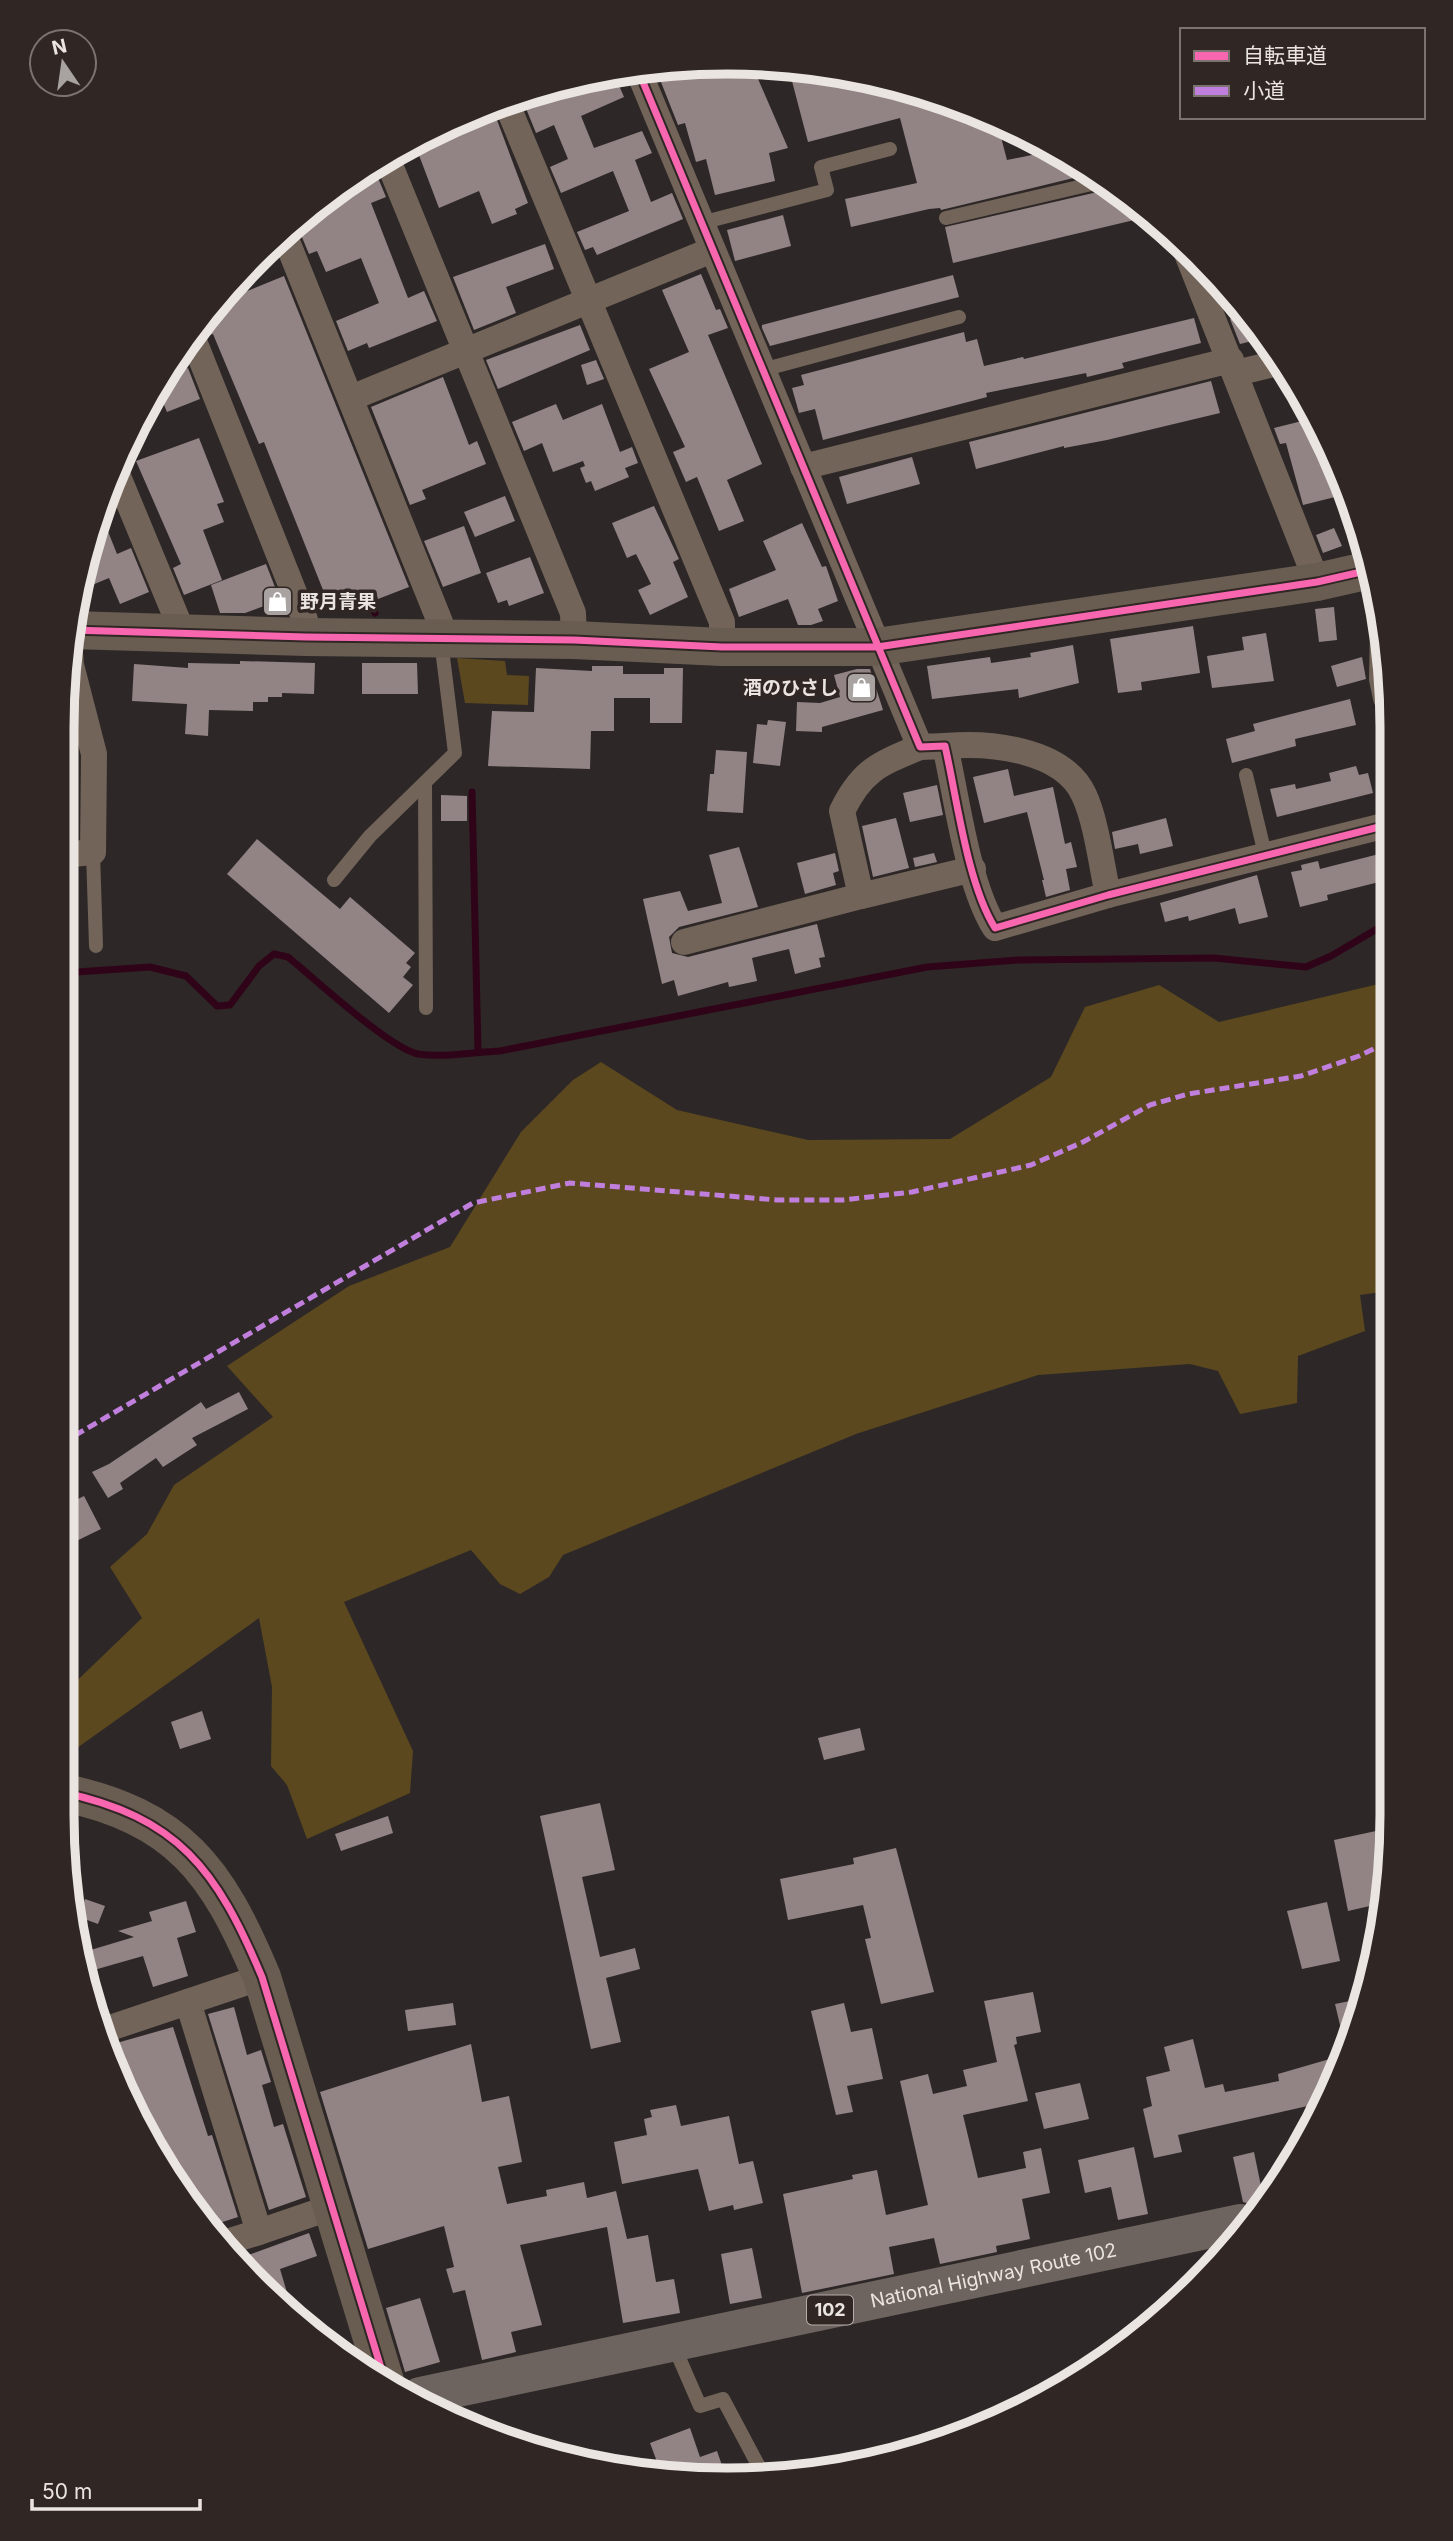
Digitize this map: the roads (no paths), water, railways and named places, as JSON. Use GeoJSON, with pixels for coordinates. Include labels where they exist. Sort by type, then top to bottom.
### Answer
{"type":"FeatureCollection","features":[{"type":"Feature","properties":{"kind":"highway","name":"National Highway Route 102"},"geometry":{"type":"LineString","coordinates":[[427,2394],[1235,2224]]}},
{"type":"Feature","properties":{"kind":"street"},"geometry":{"type":"LineString","coordinates":[[642,79],[877,647],[932,747],[986,913],[995,928],[1108,895],[1380,827]]}},
{"type":"Feature","properties":{"kind":"street"},"geometry":{"type":"LineString","coordinates":[[510,111],[722,622],[723,647]]}},
{"type":"Feature","properties":{"kind":"street"},"geometry":{"type":"LineString","coordinates":[[391,167],[573,613],[574,640]]}},
{"type":"Feature","properties":{"kind":"street"},"geometry":{"type":"LineString","coordinates":[[288,244],[440,622],[440,636]]}},
{"type":"Feature","properties":{"kind":"street"},"geometry":{"type":"LineString","coordinates":[[351,398],[712,250]]}},
{"type":"Feature","properties":{"kind":"street"},"geometry":{"type":"LineString","coordinates":[[1195,272],[1317,582]]}},
{"type":"Feature","properties":{"kind":"street"},"geometry":{"type":"LineString","coordinates":[[196,346],[304,620],[306,637]]}},
{"type":"Feature","properties":{"kind":"street"},"geometry":{"type":"LineString","coordinates":[[803,467],[1233,366],[1268,363]]}},
{"type":"Feature","properties":{"kind":"street"},"geometry":{"type":"LineString","coordinates":[[121,483],[177,619],[178,634]]}},
{"type":"Feature","properties":{"kind":"street"},"geometry":{"type":"LineString","coordinates":[[81,630],[306,637],[440,636],[723,647],[877,647],[1317,582],[1361,572]]}},
{"type":"Feature","properties":{"kind":"street"},"geometry":{"type":"LineString","coordinates":[[74,854],[93,852],[94,754],[75,681]]}},
{"type":"Feature","properties":{"kind":"street"},"geometry":{"type":"LineString","coordinates":[[861,896],[842,811],[860,779],[879,763],[932,747],[981,743],[1019,749],[1044,760],[1075,780],[1085,797],[1108,895]]}},
{"type":"Feature","properties":{"kind":"street"},"geometry":{"type":"LineString","coordinates":[[684,943],[973,869]]}},
{"type":"Feature","properties":{"kind":"street"},"geometry":{"type":"LineString","coordinates":[[74,1795],[123,1808],[148,1820],[187,1851],[219,1888],[241,1927],[262,1977],[382,2369]]}},
{"type":"Feature","properties":{"kind":"street"},"geometry":{"type":"LineString","coordinates":[[110,2028],[262,1977]]}},
{"type":"Feature","properties":{"kind":"street"},"geometry":{"type":"LineString","coordinates":[[188,2002],[259,2232]]}},
{"type":"Feature","properties":{"kind":"street"},"geometry":{"type":"LineString","coordinates":[[233,2241],[332,2207]]}},
{"type":"Feature","properties":{"kind":"lane"},"geometry":{"type":"LineString","coordinates":[[701,223],[827,190],[821,167],[890,149]]}},
{"type":"Feature","properties":{"kind":"lane"},"geometry":{"type":"LineString","coordinates":[[946,218],[1090,184]]}},
{"type":"Feature","properties":{"kind":"lane"},"geometry":{"type":"LineString","coordinates":[[762,370],[959,317]]}},
{"type":"Feature","properties":{"kind":"lane"},"geometry":{"type":"LineString","coordinates":[[334,880],[370,836],[456,753],[440,636]]}},
{"type":"Feature","properties":{"kind":"lane"},"geometry":{"type":"LineString","coordinates":[[1246,775],[1265,854]]}},
{"type":"Feature","properties":{"kind":"lane"},"geometry":{"type":"LineString","coordinates":[[425,783],[426,1008]]}},
{"type":"Feature","properties":{"kind":"lane"},"geometry":{"type":"LineString","coordinates":[[93,852],[96,946]]}},
{"type":"Feature","properties":{"kind":"lane"},"geometry":{"type":"LineString","coordinates":[[672,2343],[700,2406],[723,2399],[759,2466]]}},
{"type":"Feature","properties":{"kind":"waterway"},"geometry":{"type":"LineString","coordinates":[[242,290],[246,300]]}},
{"type":"Feature","properties":{"kind":"waterway"},"geometry":{"type":"LineString","coordinates":[[365,589],[375,613]]}},
{"type":"Feature","properties":{"kind":"waterway"},"geometry":{"type":"LineString","coordinates":[[472,792],[478,1051]]}},
{"type":"Feature","properties":{"kind":"waterway"},"geometry":{"type":"LineString","coordinates":[[74,972],[150,967],[186,976],[217,1006],[230,1005],[259,966],[274,954],[288,957],[371,1026],[405,1049],[418,1054],[448,1055],[500,1051],[927,967],[1018,960],[1214,958],[1306,967],[1331,956],[1380,927]]}},
{"type":"Feature","properties":{"kind":"place","name":"野月青果"},"geometry":{"type":"Point","coordinates":[277,601]}},
{"type":"Feature","properties":{"kind":"place","name":"酒のひさし"},"geometry":{"type":"Point","coordinates":[861,687]}}]}
